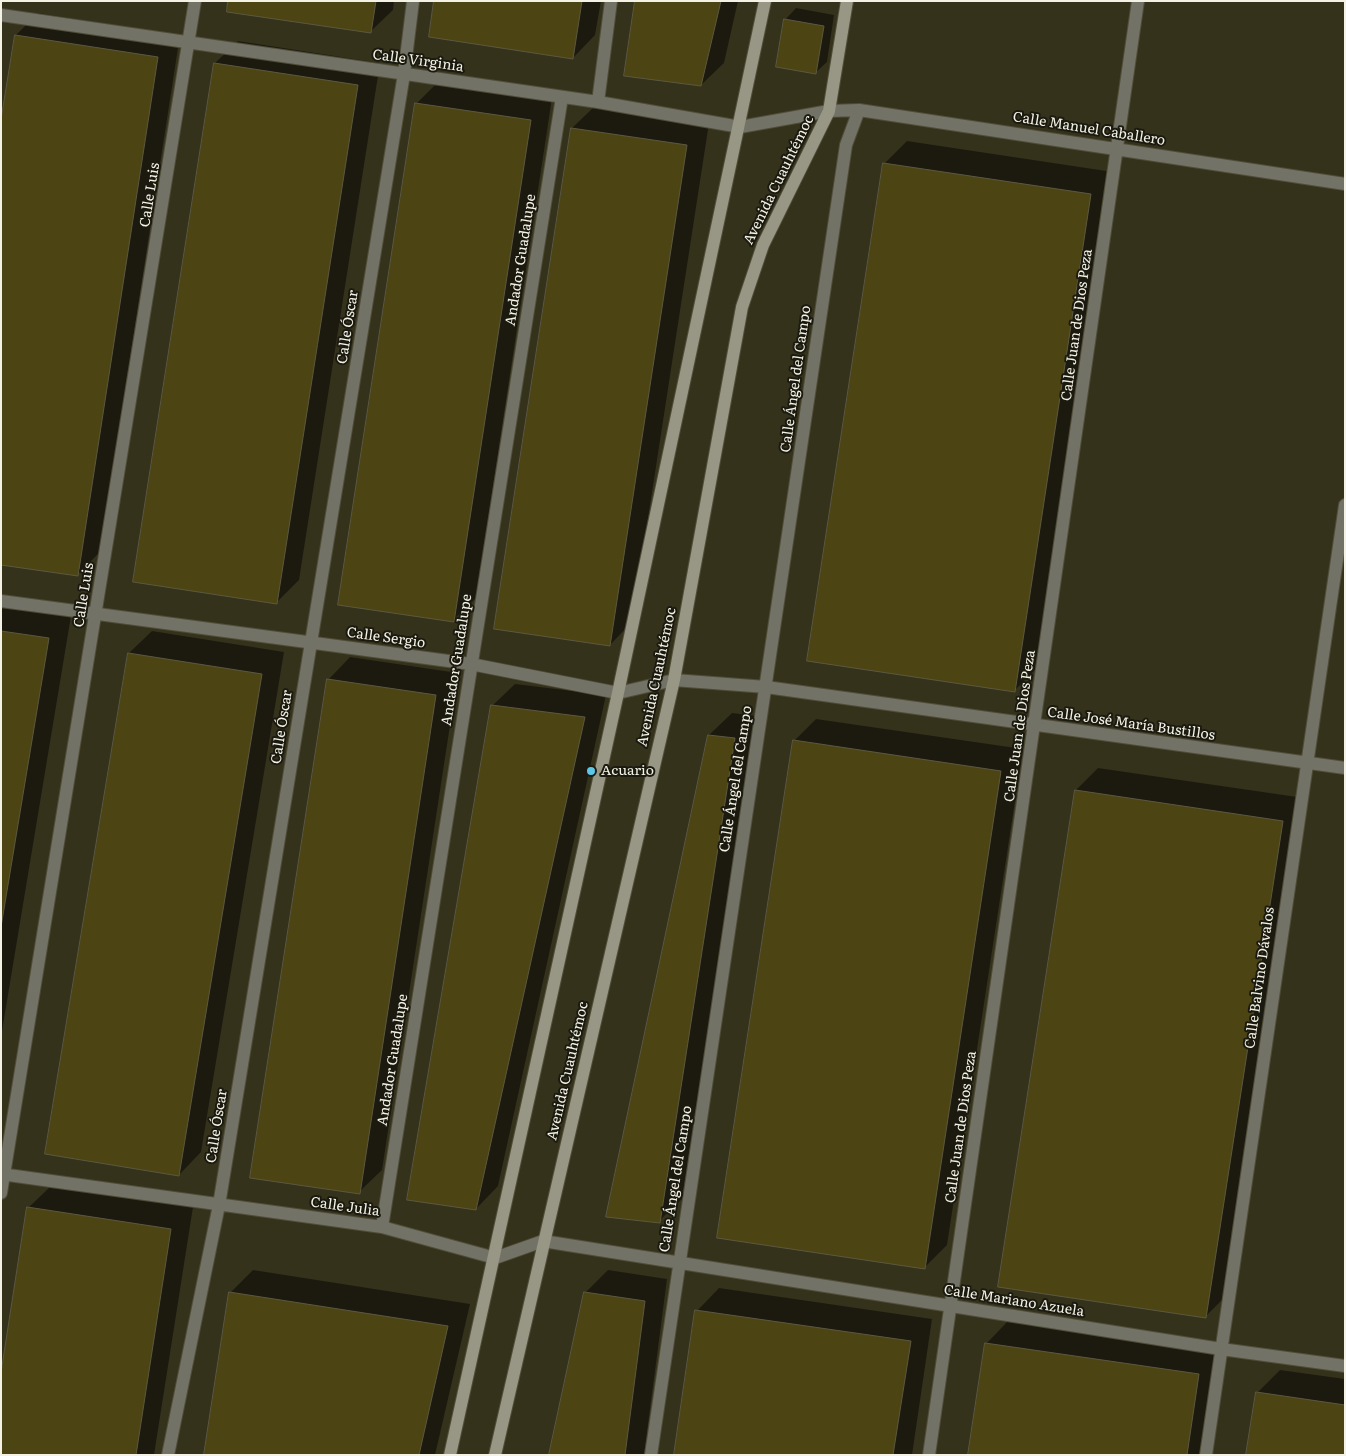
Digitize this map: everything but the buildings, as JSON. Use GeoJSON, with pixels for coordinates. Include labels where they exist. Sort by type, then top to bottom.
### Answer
{"type":"FeatureCollection","features":[{"type":"Feature","properties":{"kind":"street","name":"Calle Luis"},"geometry":{"type":"LineString","coordinates":[[1,1193],[196,1]]}},
{"type":"Feature","properties":{"kind":"street","name":"Calle Óscar"},"geometry":{"type":"LineString","coordinates":[[168,1455],[219,1205],[404,74],[413,1]]}},
{"type":"Feature","properties":{"kind":"street"},"geometry":{"type":"LineString","coordinates":[[598,102],[611,1]]}},
{"type":"Feature","properties":{"kind":"street"},"geometry":{"type":"LineString","coordinates":[[450,1455],[618,694],[740,127],[765,1]]}},
{"type":"Feature","properties":{"kind":"street","name":"Avenida Cuauhtémoc"},"geometry":{"type":"LineString","coordinates":[[495,1455],[674,680],[742,307],[763,245],[829,111],[846,1]]}},
{"type":"Feature","properties":{"kind":"street","name":"Calle Juan de Dios Peza"},"geometry":{"type":"LineString","coordinates":[[929,1455],[1138,1]]}},
{"type":"Feature","properties":{"kind":"street","name":"Calle Virginia"},"geometry":{"type":"LineString","coordinates":[[1,15],[598,102],[740,127],[829,111]]}},
{"type":"Feature","properties":{"kind":"street","name":"Andador Guadalupe"},"geometry":{"type":"LineString","coordinates":[[382,1227],[562,97]]}},
{"type":"Feature","properties":{"kind":"street","name":"Calle Manuel Caballero"},"geometry":{"type":"LineString","coordinates":[[829,111],[858,110],[1345,184]]}},
{"type":"Feature","properties":{"kind":"street","name":"Calle Ángel del Campo"},"geometry":{"type":"LineString","coordinates":[[651,1455],[678,1263],[846,145],[858,110]]}},
{"type":"Feature","properties":{"kind":"street","name":"Calle Balvino Dávalos"},"geometry":{"type":"LineString","coordinates":[[1206,1455],[1345,506]]}},
{"type":"Feature","properties":{"kind":"street","name":"Calle Sergio"},"geometry":{"type":"LineString","coordinates":[[1,601],[471,664],[618,694],[674,680],[766,687]]}},
{"type":"Feature","properties":{"kind":"street","name":"Calle José María Bustillos"},"geometry":{"type":"LineString","coordinates":[[766,687],[1345,768]]}},
{"type":"Feature","properties":{"kind":"street","name":"Calle Julia"},"geometry":{"type":"LineString","coordinates":[[3,1175],[382,1227],[494,1258]]}},
{"type":"Feature","properties":{"kind":"street"},"geometry":{"type":"LineString","coordinates":[[494,1258],[544,1241],[678,1263]]}},
{"type":"Feature","properties":{"kind":"street","name":"Calle Mariano Azuela"},"geometry":{"type":"LineString","coordinates":[[678,1263],[1345,1366]]}},
{"type":"Feature","properties":{"kind":"place","name":"Acuario"},"geometry":{"type":"Point","coordinates":[591,771]}}]}
